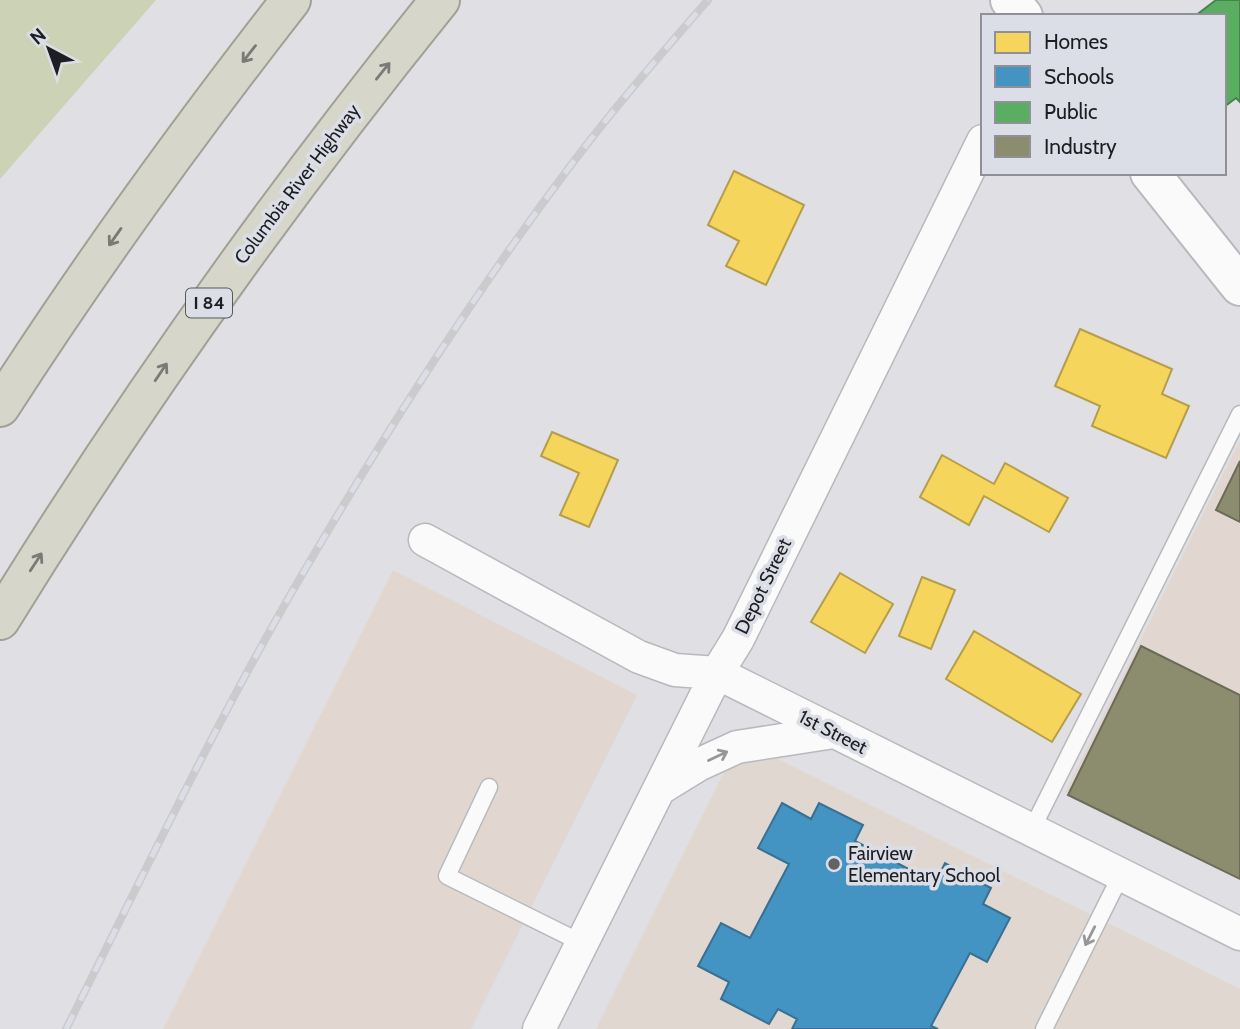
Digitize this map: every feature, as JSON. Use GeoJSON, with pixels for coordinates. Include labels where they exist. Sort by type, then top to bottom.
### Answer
{"type":"FeatureCollection","features":[{"type":"Feature","properties":{"kind":"highway"},"geometry":{"type":"LineString","coordinates":[[0,407],[135,208],[291,0]]}},
{"type":"Feature","properties":{"kind":"highway","name":"Columbia River Highway"},"geometry":{"type":"LineString","coordinates":[[0,620],[114,441],[186,335],[345,119],[440,0]]}},
{"type":"Feature","properties":{"kind":"main road"},"geometry":{"type":"LineString","coordinates":[[1010,0],[1021,14]]}},
{"type":"Feature","properties":{"kind":"main road"},"geometry":{"type":"LineString","coordinates":[[1152,175],[1240,286]]}},
{"type":"Feature","properties":{"kind":"street","name":"Depot Street"},"geometry":{"type":"LineString","coordinates":[[539,1029],[716,673],[738,639],[981,145]]}},
{"type":"Feature","properties":{"kind":"street","name":"1st Street"},"geometry":{"type":"LineString","coordinates":[[425,540],[639,657],[675,670],[716,673],[1240,934]]}},
{"type":"Feature","properties":{"kind":"street"},"geometry":{"type":"LineString","coordinates":[[659,789],[698,765],[737,747],[834,732]]}},
{"type":"Feature","properties":{"kind":"lane"},"geometry":{"type":"LineString","coordinates":[[1031,831],[1240,414]]}},
{"type":"Feature","properties":{"kind":"lane"},"geometry":{"type":"LineString","coordinates":[[489,787],[447,876],[582,943]]}},
{"type":"Feature","properties":{"kind":"lane"},"geometry":{"type":"LineString","coordinates":[[1044,1029],[1121,875]]}},
{"type":"Feature","properties":{"kind":"shaded area"},"geometry":{"type":"Polygon","coordinates":[[[1240,440],[1240,875],[1065,792],[1240,440]]]}},
{"type":"Feature","properties":{"kind":"shaded area"},"geometry":{"type":"Polygon","coordinates":[[[393,570],[637,695],[471,1029],[163,1029],[393,570]]]}},
{"type":"Feature","properties":{"kind":"shaded area","name":"Fairview Elementary School"},"geometry":{"type":"Polygon","coordinates":[[[740,740],[1240,989],[1240,1029],[596,1029],[740,740]]]}},
{"type":"Feature","properties":{"kind":"green space"},"geometry":{"type":"Polygon","coordinates":[[[0,0],[156,0],[0,179],[0,0]]]}},
{"type":"Feature","properties":{"kind":"building: Homes"},"geometry":{"type":"Polygon","coordinates":[[[734,171],[804,205],[766,285],[726,266],[739,241],[708,225],[734,171]]]}},
{"type":"Feature","properties":{"kind":"building: Homes"},"geometry":{"type":"Polygon","coordinates":[[[1080,329],[1172,369],[1162,394],[1189,406],[1166,458],[1092,426],[1100,406],[1055,386],[1080,329]]]}},
{"type":"Feature","properties":{"kind":"building: Homes"},"geometry":{"type":"Polygon","coordinates":[[[552,432],[618,460],[589,527],[560,515],[579,473],[541,456],[552,432]]]}},
{"type":"Feature","properties":{"kind":"building: Homes"},"geometry":{"type":"Polygon","coordinates":[[[942,455],[994,484],[1005,463],[1068,498],[1049,532],[984,496],[969,525],[920,497],[942,455]]]}},
{"type":"Feature","properties":{"kind":"building: Homes"},"geometry":{"type":"Polygon","coordinates":[[[840,573],[893,604],[865,653],[811,622],[840,573]]]}},
{"type":"Feature","properties":{"kind":"building: Homes"},"geometry":{"type":"Polygon","coordinates":[[[922,577],[955,590],[931,649],[899,636],[922,577]]]}},
{"type":"Feature","properties":{"kind":"building: Homes"},"geometry":{"type":"Polygon","coordinates":[[[974,631],[1081,694],[1052,742],[946,679],[974,631]]]}},
{"type":"Feature","properties":{"kind":"building: Schools"},"geometry":{"type":"Polygon","coordinates":[[[782,803],[811,819],[819,803],[863,825],[855,841],[935,883],[945,863],[991,888],[983,904],[1010,918],[987,962],[970,953],[931,1026],[938,1029],[792,1029],[797,1019],[778,1009],[769,1024],[721,999],[729,982],[698,966],[721,923],[750,938],[789,864],[758,848],[782,803]]]}},
{"type":"Feature","properties":{"kind":"building: Public"},"geometry":{"type":"Polygon","coordinates":[[[1216,0],[1240,0],[1240,102],[1236,98],[1226,106],[1226,14],[1198,14],[1216,0]]]}},
{"type":"Feature","properties":{"kind":"building: Industry"},"geometry":{"type":"Polygon","coordinates":[[[1240,461],[1240,522],[1216,510],[1240,461]]]}},
{"type":"Feature","properties":{"kind":"building: Industry"},"geometry":{"type":"Polygon","coordinates":[[[1141,646],[1240,695],[1240,879],[1068,795],[1141,646]]]}},
{"type":"Feature","properties":{"kind":"railway"},"geometry":{"type":"LineString","coordinates":[[66,1029],[240,685],[366,468],[465,314],[535,214],[621,102],[708,0]]}},
{"type":"Feature","properties":{"kind":"place","name":"Fairview Elementary School"},"geometry":{"type":"Point","coordinates":[834,864]}}]}
